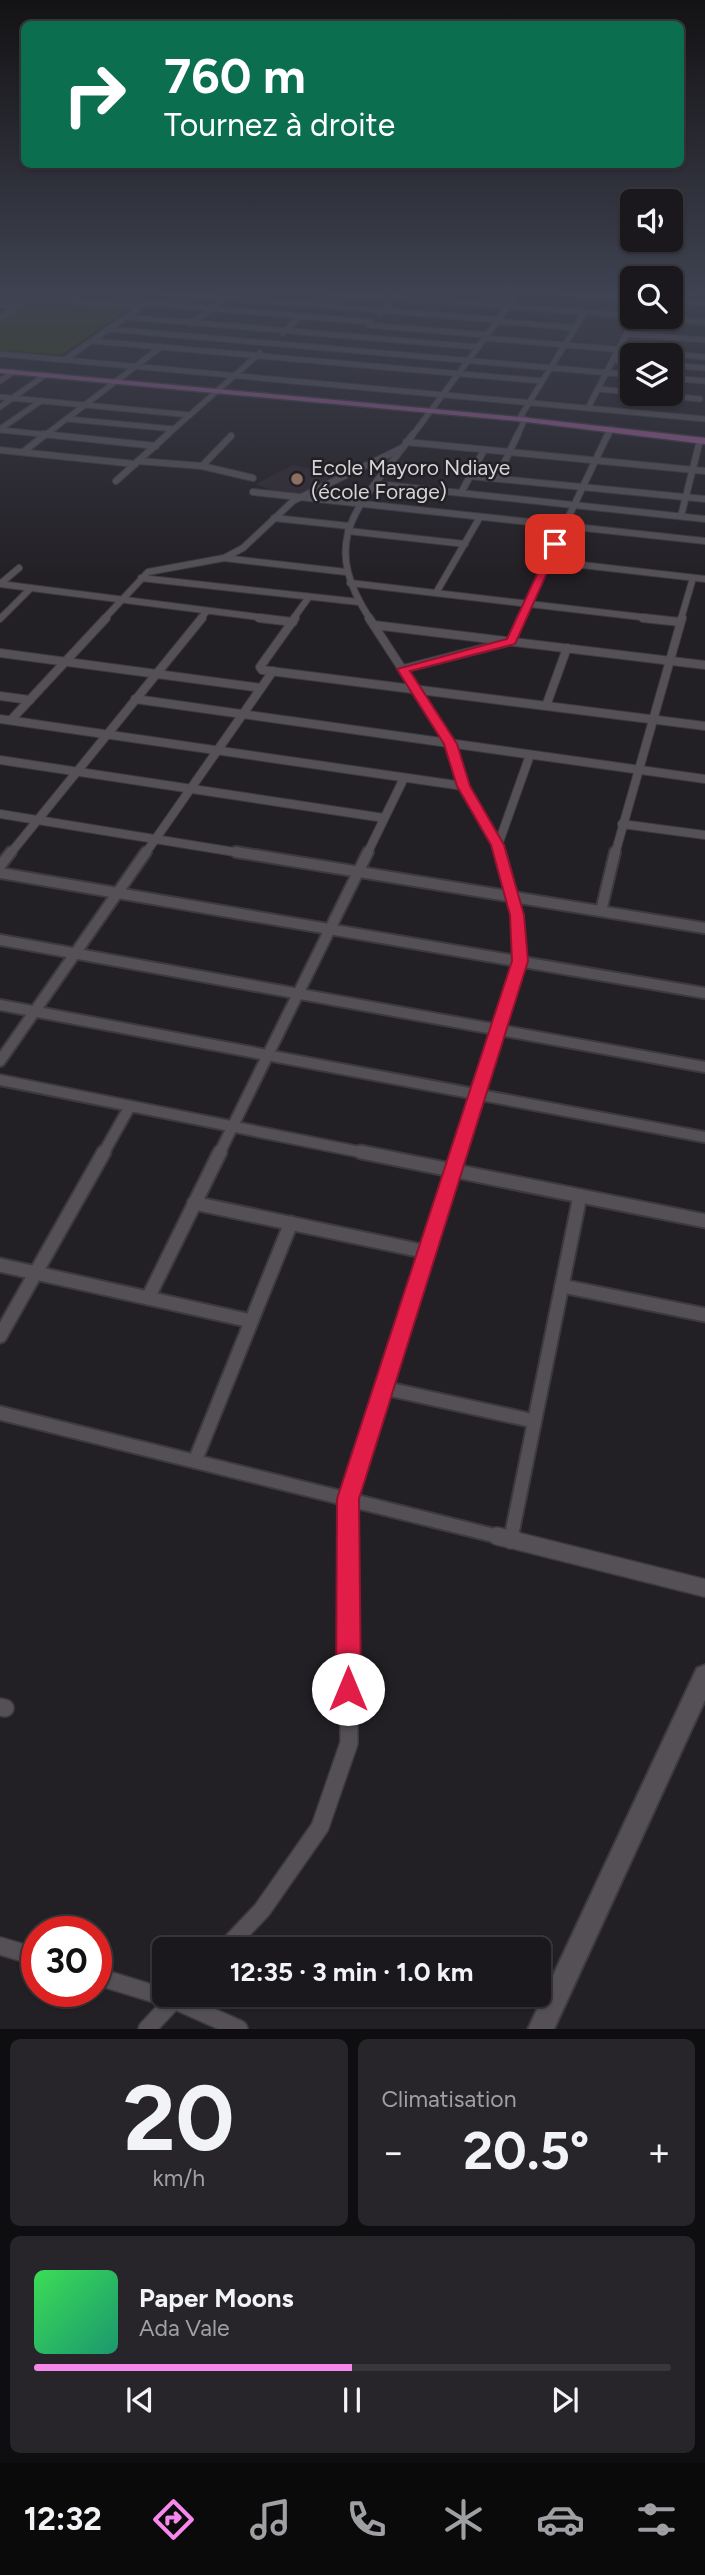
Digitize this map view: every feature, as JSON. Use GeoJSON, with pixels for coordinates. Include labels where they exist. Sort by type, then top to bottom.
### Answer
{"type":"FeatureCollection","features":[{"type":"Feature","properties":{"kind":"main road"},"geometry":{"type":"LineString","coordinates":[[169,387],[522,419],[703,440]]}},
{"type":"Feature","properties":{"kind":"street"},"geometry":{"type":"LineString","coordinates":[[0,407],[29,387]]}},
{"type":"Feature","properties":{"kind":"street"},"geometry":{"type":"LineString","coordinates":[[23,452],[110,387]]}},
{"type":"Feature","properties":{"kind":"street"},"geometry":{"type":"LineString","coordinates":[[116,481],[222,387]]}},
{"type":"Feature","properties":{"kind":"street"},"geometry":{"type":"LineString","coordinates":[[362,387],[705,419]]}},
{"type":"Feature","properties":{"kind":"street"},"geometry":{"type":"LineString","coordinates":[[236,1937],[262,1910],[320,1827],[349,1743],[348,1499],[520,961],[517,915],[498,845],[463,786],[451,744],[359,601],[346,572],[344,548],[349,528],[361,505],[447,387]]}},
{"type":"Feature","properties":{"kind":"street"},"geometry":{"type":"LineString","coordinates":[[497,478],[511,452],[529,402],[538,387]]}},
{"type":"Feature","properties":{"kind":"street"},"geometry":{"type":"LineString","coordinates":[[692,418],[704,387]]}},
{"type":"Feature","properties":{"kind":"street"},"geometry":{"type":"LineString","coordinates":[[589,408],[598,389],[620,391]]}},
{"type":"Feature","properties":{"kind":"street"},"geometry":{"type":"LineString","coordinates":[[0,397],[190,415]]}},
{"type":"Feature","properties":{"kind":"street"},"geometry":{"type":"LineString","coordinates":[[683,397],[700,398]]}},
{"type":"Feature","properties":{"kind":"street"},"geometry":{"type":"LineString","coordinates":[[0,430],[41,401]]}},
{"type":"Feature","properties":{"kind":"street"},"geometry":{"type":"LineString","coordinates":[[67,419],[174,429]]}},
{"type":"Feature","properties":{"kind":"street"},"geometry":{"type":"LineString","coordinates":[[512,641],[526,604],[611,429]]}},
{"type":"Feature","properties":{"kind":"street"},"geometry":{"type":"LineString","coordinates":[[0,430],[156,446]]}},
{"type":"Feature","properties":{"kind":"street"},"geometry":{"type":"LineString","coordinates":[[202,466],[231,436]]}},
{"type":"Feature","properties":{"kind":"street"},"geometry":{"type":"LineString","coordinates":[[681,516],[703,440]]}},
{"type":"Feature","properties":{"kind":"street"},"geometry":{"type":"LineString","coordinates":[[224,558],[243,548],[299,498],[404,445],[511,452],[705,471]]}},
{"type":"Feature","properties":{"kind":"street"},"geometry":{"type":"LineString","coordinates":[[0,450],[137,463],[202,466],[253,478]]}},
{"type":"Feature","properties":{"kind":"street"},"geometry":{"type":"LineString","coordinates":[[461,493],[484,450]]}},
{"type":"Feature","properties":{"kind":"street"},"geometry":{"type":"LineString","coordinates":[[470,476],[705,499]]}},
{"type":"Feature","properties":{"kind":"street"},"geometry":{"type":"LineString","coordinates":[[376,484],[705,519]]}},
{"type":"Feature","properties":{"kind":"street"},"geometry":{"type":"LineString","coordinates":[[253,492],[705,541]]}},
{"type":"Feature","properties":{"kind":"street"},"geometry":{"type":"LineString","coordinates":[[436,593],[480,517]]}},
{"type":"Feature","properties":{"kind":"street"},"geometry":{"type":"LineString","coordinates":[[274,518],[465,544]]}},
{"type":"Feature","properties":{"kind":"street"},"geometry":{"type":"LineString","coordinates":[[11,720],[141,578],[152,570],[224,558],[346,572]]}},
{"type":"Feature","properties":{"kind":"street"},"geometry":{"type":"LineString","coordinates":[[547,561],[705,579]]}},
{"type":"Feature","properties":{"kind":"street"},"geometry":{"type":"LineString","coordinates":[[0,584],[19,568]]}},
{"type":"Feature","properties":{"kind":"street"},"geometry":{"type":"LineString","coordinates":[[141,578],[359,601]]}},
{"type":"Feature","properties":{"kind":"street"},"geometry":{"type":"LineString","coordinates":[[601,911],[622,824],[693,578]]}},
{"type":"Feature","properties":{"kind":"street"},"geometry":{"type":"LineString","coordinates":[[350,583],[680,622]]}},
{"type":"Feature","properties":{"kind":"street"},"geometry":{"type":"LineString","coordinates":[[0,584],[293,622]]}},
{"type":"Feature","properties":{"kind":"street"},"geometry":{"type":"LineString","coordinates":[[0,619],[31,588]]}},
{"type":"Feature","properties":{"kind":"street"},"geometry":{"type":"LineString","coordinates":[[309,597],[260,667],[262,670],[705,726]]}},
{"type":"Feature","properties":{"kind":"street"},"geometry":{"type":"LineString","coordinates":[[0,866],[207,611]]}},
{"type":"Feature","properties":{"kind":"street"},"geometry":{"type":"LineString","coordinates":[[374,625],[705,665]]}},
{"type":"Feature","properties":{"kind":"street"},"geometry":{"type":"LineString","coordinates":[[403,669],[512,641]]}},
{"type":"Feature","properties":{"kind":"street"},"geometry":{"type":"LineString","coordinates":[[545,706],[567,648]]}},
{"type":"Feature","properties":{"kind":"street"},"geometry":{"type":"LineString","coordinates":[[0,653],[261,688]]}},
{"type":"Feature","properties":{"kind":"street"},"geometry":{"type":"LineString","coordinates":[[0,1061],[273,671]]}},
{"type":"Feature","properties":{"kind":"street"},"geometry":{"type":"LineString","coordinates":[[0,696],[30,700]]}},
{"type":"Feature","properties":{"kind":"street"},"geometry":{"type":"LineString","coordinates":[[135,699],[705,779]]}},
{"type":"Feature","properties":{"kind":"street"},"geometry":{"type":"LineString","coordinates":[[0,719],[463,786]]}},
{"type":"Feature","properties":{"kind":"street"},"geometry":{"type":"LineString","coordinates":[[498,845],[530,755]]}},
{"type":"Feature","properties":{"kind":"street"},"geometry":{"type":"LineString","coordinates":[[0,760],[384,818]]}},
{"type":"Feature","properties":{"kind":"street"},"geometry":{"type":"LineString","coordinates":[[148,1298],[404,778]]}},
{"type":"Feature","properties":{"kind":"street"},"geometry":{"type":"LineString","coordinates":[[0,814],[705,928]]}},
{"type":"Feature","properties":{"kind":"street"},"geometry":{"type":"LineString","coordinates":[[622,824],[705,835]]}},
{"type":"Feature","properties":{"kind":"street"},"geometry":{"type":"LineString","coordinates":[[0,873],[705,993]]}},
{"type":"Feature","properties":{"kind":"street"},"geometry":{"type":"LineString","coordinates":[[0,940],[705,1067]]}},
{"type":"Feature","properties":{"kind":"street"},"geometry":{"type":"LineString","coordinates":[[0,1005],[705,1137]]}},
{"type":"Feature","properties":{"kind":"street"},"geometry":{"type":"LineString","coordinates":[[0,1080],[705,1221]]}},
{"type":"Feature","properties":{"kind":"street"},"geometry":{"type":"LineString","coordinates":[[0,1336],[130,1106]]}},
{"type":"Feature","properties":{"kind":"street"},"geometry":{"type":"LineString","coordinates":[[511,1540],[579,1196]]}},
{"type":"Feature","properties":{"kind":"street"},"geometry":{"type":"LineString","coordinates":[[194,1203],[427,1252]]}},
{"type":"Feature","properties":{"kind":"street"},"geometry":{"type":"LineString","coordinates":[[195,1461],[291,1223]]}},
{"type":"Feature","properties":{"kind":"street"},"geometry":{"type":"LineString","coordinates":[[0,1265],[251,1321]]}},
{"type":"Feature","properties":{"kind":"street"},"geometry":{"type":"LineString","coordinates":[[562,1286],[705,1315]]}},
{"type":"Feature","properties":{"kind":"street"},"geometry":{"type":"LineString","coordinates":[[384,1388],[534,1421]]}},
{"type":"Feature","properties":{"kind":"street"},"geometry":{"type":"LineString","coordinates":[[0,1413],[705,1588]]}},
{"type":"Feature","properties":{"kind":"street"},"geometry":{"type":"LineString","coordinates":[[541,2029],[705,1676]]}},
{"type":"Feature","properties":{"kind":"street"},"geometry":{"type":"LineString","coordinates":[[0,1946],[21,1952]]}},
{"type":"Feature","properties":{"kind":"street"},"geometry":{"type":"LineString","coordinates":[[112,1980],[152,1991]]}},
{"type":"Feature","properties":{"kind":"street"},"geometry":{"type":"LineString","coordinates":[[146,2029],[168,2007]]}},
{"type":"Feature","properties":{"kind":"street"},"geometry":{"type":"LineString","coordinates":[[195,2007],[239,2029]]}},
{"type":"Feature","properties":{"kind":"shaded area","name":"Ecole Mayoro Ndiaye (école Forage)"},"geometry":{"type":"Polygon","coordinates":[[[293,465],[338,475],[302,495],[274,491],[256,484],[293,465]]]}},
{"type":"Feature","properties":{"kind":"place","name":"Ecole Mayoro Ndiaye (école Forage)"},"geometry":{"type":"Point","coordinates":[297,479]}},
{"type":"Feature","properties":{"kind":"route"},"geometry":{"type":"LineString","coordinates":[[348,1689],[348,1499],[520,961],[517,915],[498,845],[463,786],[451,744],[403,669],[512,641],[526,604],[555,544]]}}]}
